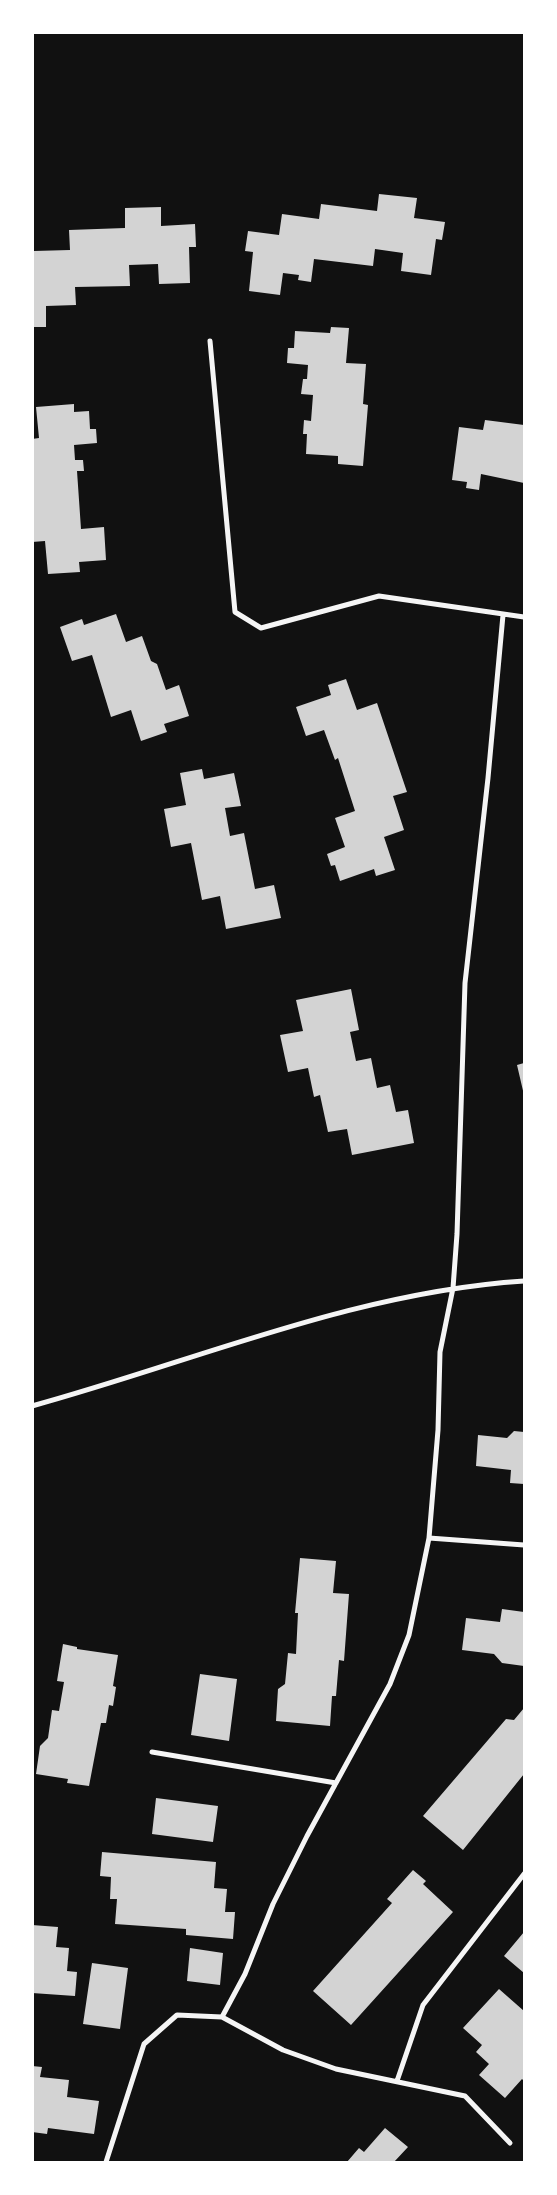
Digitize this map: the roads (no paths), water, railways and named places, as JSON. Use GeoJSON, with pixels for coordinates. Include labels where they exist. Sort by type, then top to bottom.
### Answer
{"type":"FeatureCollection","features":[{"type":"Feature","properties":{"kind":"street"},"geometry":{"type":"LineString","coordinates":[[210,341],[235,612],[261,628],[379,596],[524,617]]}},
{"type":"Feature","properties":{"kind":"street"},"geometry":{"type":"LineString","coordinates":[[222,2017],[245,1974],[278,1895],[390,1684],[409,1635],[429,1538],[438,1430],[440,1352],[453,1288],[457,1234],[465,982],[488,778],[503,615]]}},
{"type":"Feature","properties":{"kind":"street"},"geometry":{"type":"LineString","coordinates":[[32,1406],[330,1314],[453,1288],[524,1281]]}},
{"type":"Feature","properties":{"kind":"street"},"geometry":{"type":"LineString","coordinates":[[429,1538],[524,1545]]}},
{"type":"Feature","properties":{"kind":"street"},"geometry":{"type":"LineString","coordinates":[[152,1752],[336,1783]]}},
{"type":"Feature","properties":{"kind":"street"},"geometry":{"type":"LineString","coordinates":[[397,2081],[423,2006],[524,1874]]}},
{"type":"Feature","properties":{"kind":"street"},"geometry":{"type":"LineString","coordinates":[[106,2162],[144,2044],[177,2015],[222,2017],[283,2050],[336,2069],[465,2096],[510,2143]]}}]}
